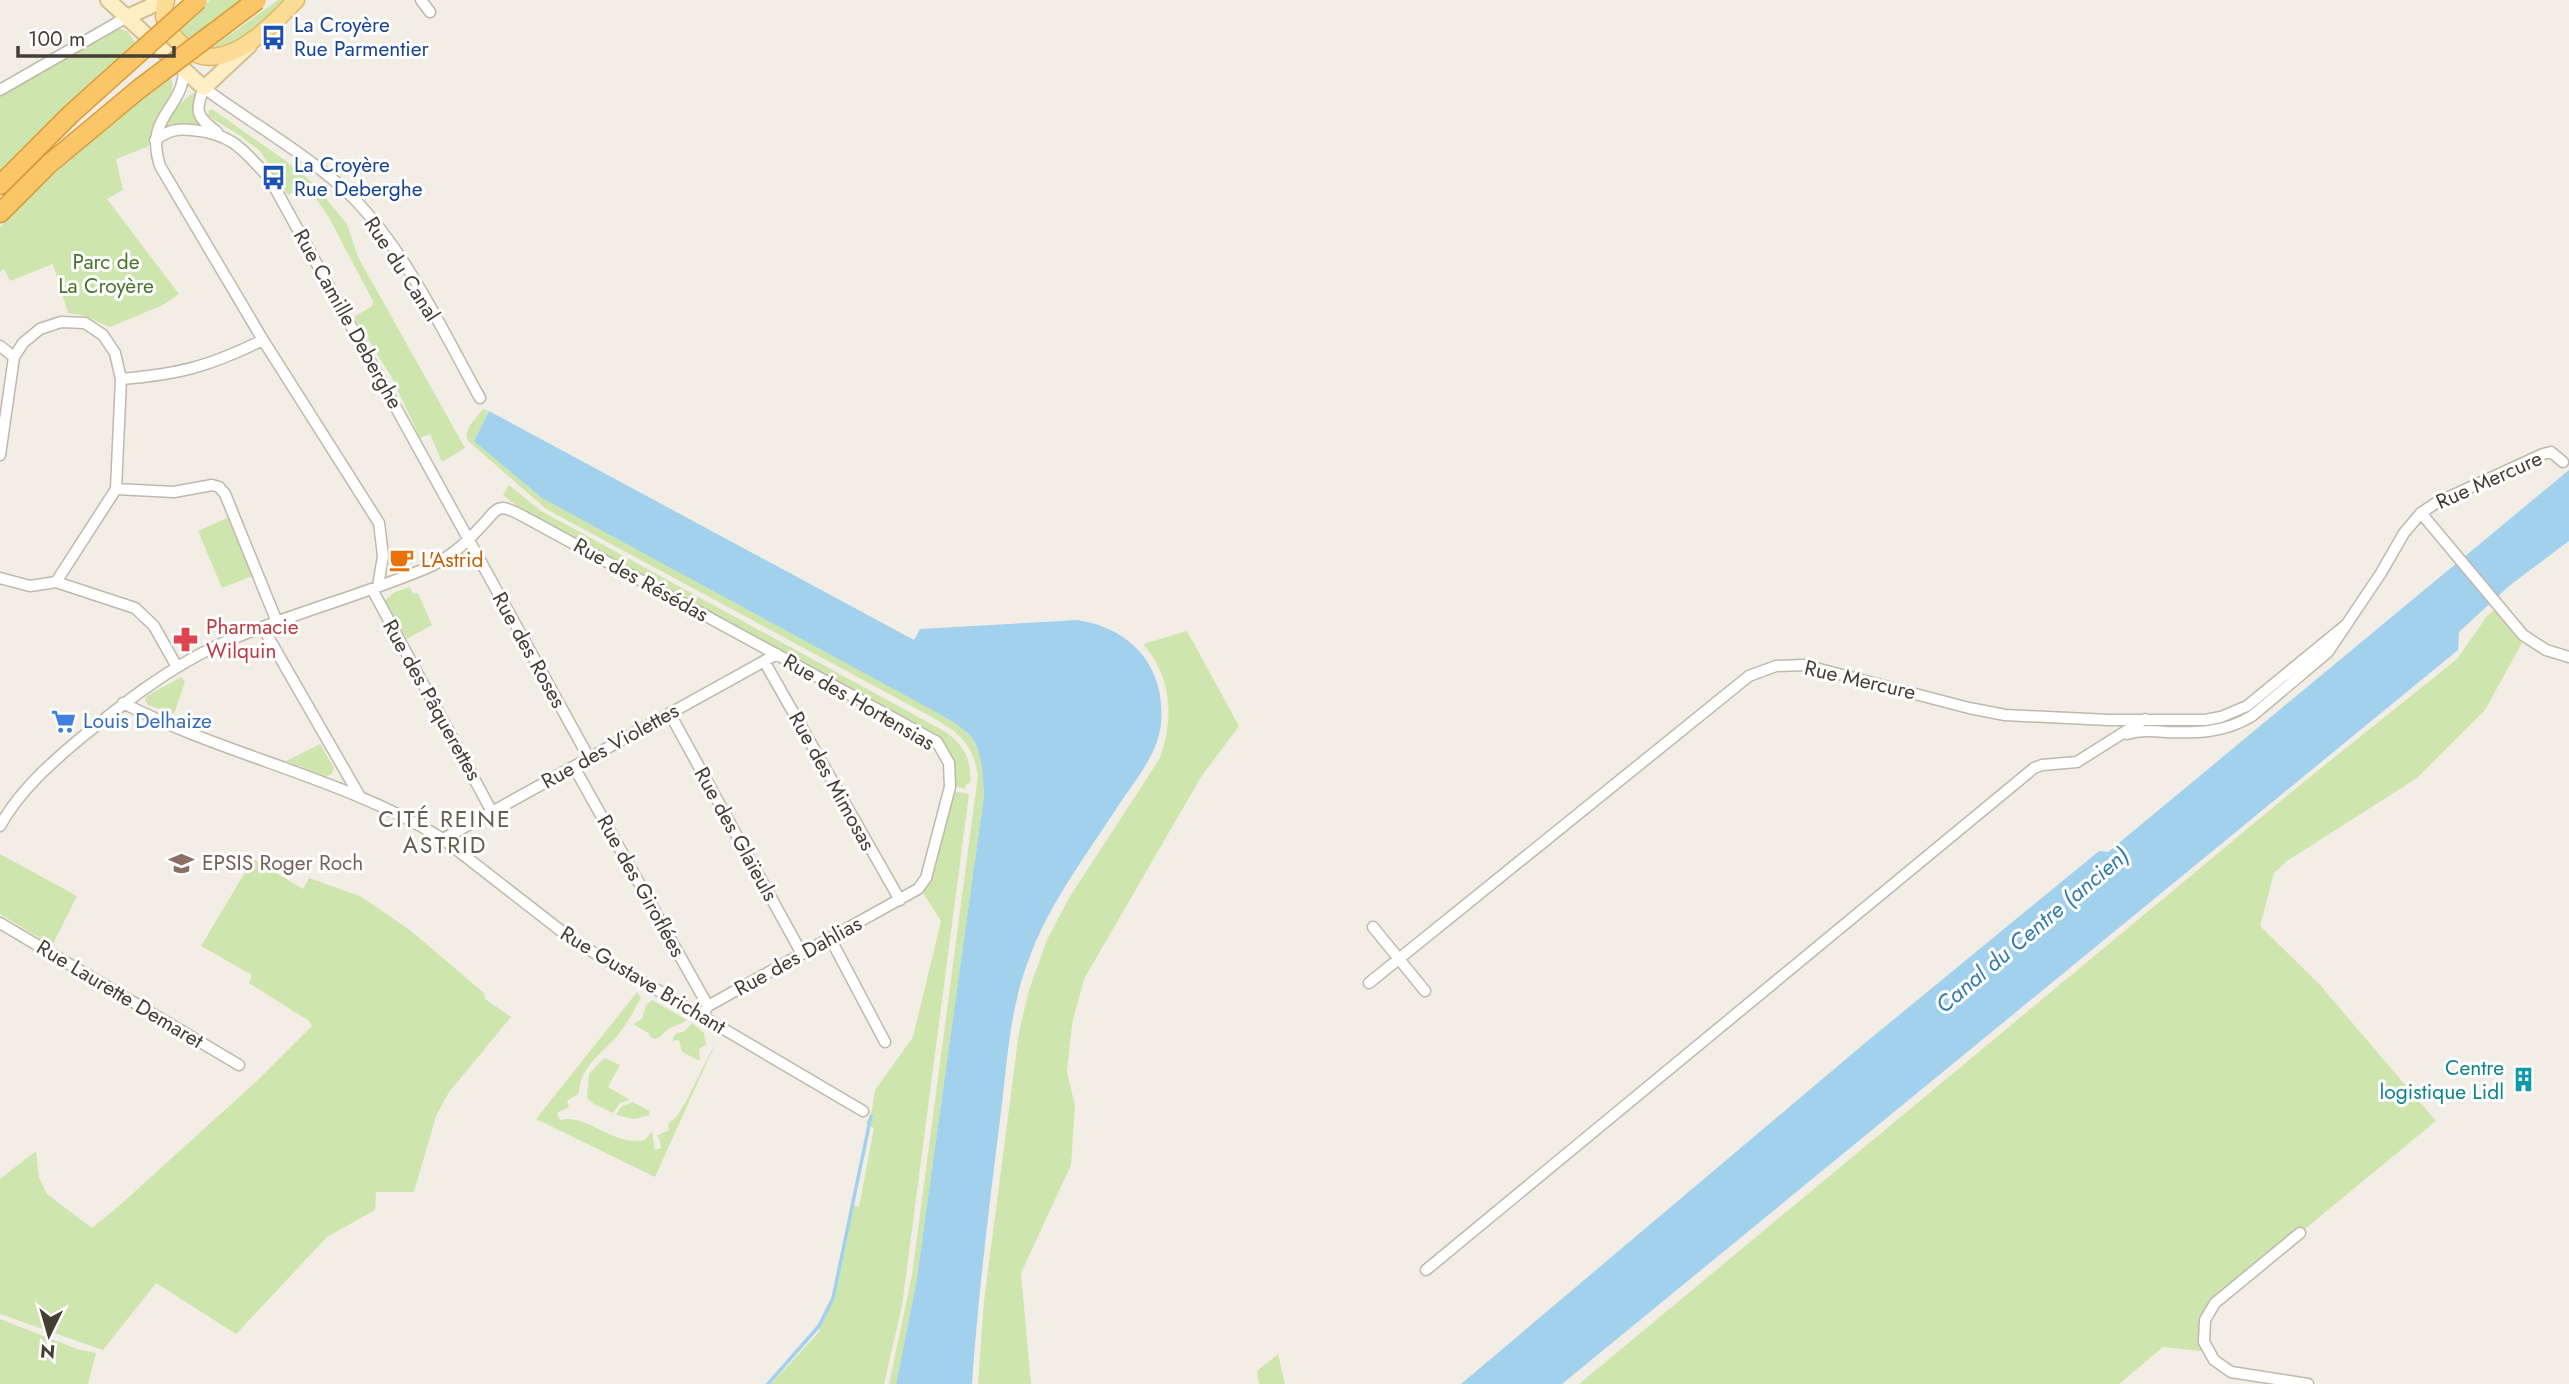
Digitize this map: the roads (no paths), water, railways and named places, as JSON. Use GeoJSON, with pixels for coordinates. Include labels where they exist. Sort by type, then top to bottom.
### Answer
{"type":"FeatureCollection","features":[{"type":"Feature","properties":{"kind":"highway"},"geometry":{"type":"LineString","coordinates":[[0,185],[62,123],[198,0]]}},
{"type":"Feature","properties":{"kind":"highway"},"geometry":{"type":"LineString","coordinates":[[0,213],[49,164],[139,89],[257,0]]}},
{"type":"Feature","properties":{"kind":"main road"},"geometry":{"type":"LineString","coordinates":[[166,0],[163,13],[168,30],[184,48],[192,53],[208,56],[225,55],[260,36],[296,0]]}},
{"type":"Feature","properties":{"kind":"street","name":"Rue du Canal"},"geometry":{"type":"LineString","coordinates":[[108,0],[204,88],[311,162],[344,190],[371,219],[407,270],[480,398]]}},
{"type":"Feature","properties":{"kind":"street"},"geometry":{"type":"LineString","coordinates":[[0,90],[159,0]]}},
{"type":"Feature","properties":{"kind":"street"},"geometry":{"type":"LineString","coordinates":[[421,0],[430,12]]}},
{"type":"Feature","properties":{"kind":"street"},"geometry":{"type":"LineString","coordinates":[[204,88],[260,36]]}},
{"type":"Feature","properties":{"kind":"street"},"geometry":{"type":"LineString","coordinates":[[184,71],[181,91],[161,120],[155,140],[156,155],[164,175],[263,340],[379,523],[383,556],[375,588]]}},
{"type":"Feature","properties":{"kind":"street","name":"Rue Camille Deberghe"},"geometry":{"type":"LineString","coordinates":[[204,88],[198,113],[203,121],[241,148],[270,179],[429,465],[468,541]]}},
{"type":"Feature","properties":{"kind":"street"},"geometry":{"type":"LineString","coordinates":[[155,140],[175,129],[220,134]]}},
{"type":"Feature","properties":{"kind":"street"},"geometry":{"type":"LineString","coordinates":[[0,455],[14,357],[30,335],[50,324],[70,322],[85,323],[103,335],[118,360],[121,379],[116,489],[56,582]]}},
{"type":"Feature","properties":{"kind":"street"},"geometry":{"type":"LineString","coordinates":[[121,379],[185,372],[211,365],[263,340]]}},
{"type":"Feature","properties":{"kind":"street"},"geometry":{"type":"LineString","coordinates":[[0,346],[14,357]]}},
{"type":"Feature","properties":{"kind":"street","name":"Rue Mercure"},"geometry":{"type":"LineString","coordinates":[[2106,744],[2140,731],[2210,732],[2240,723],[2328,652],[2381,573],[2404,533],[2421,513],[2436,503],[2543,454],[2551,452],[2563,462]]}},
{"type":"Feature","properties":{"kind":"street"},"geometry":{"type":"LineString","coordinates":[[116,489],[174,492],[212,485],[219,488],[225,494],[278,622]]}},
{"type":"Feature","properties":{"kind":"street","name":"Rue des Résédas"},"geometry":{"type":"LineString","coordinates":[[468,541],[496,510],[505,508],[777,654]]}},
{"type":"Feature","properties":{"kind":"street"},"geometry":{"type":"LineString","coordinates":[[2421,513],[2524,635],[2536,645],[2569,657]]}},
{"type":"Feature","properties":{"kind":"street"},"geometry":{"type":"LineString","coordinates":[[0,826],[13,806],[58,757],[123,703],[177,667],[214,647],[441,561],[468,541]]}},
{"type":"Feature","properties":{"kind":"street","name":"Rue des Roses"},"geometry":{"type":"LineString","coordinates":[[468,541],[589,758]]}},
{"type":"Feature","properties":{"kind":"street"},"geometry":{"type":"LineString","coordinates":[[0,579],[30,586],[56,582],[135,608],[154,626],[177,667]]}},
{"type":"Feature","properties":{"kind":"street","name":"Rue des Pâquerettes"},"geometry":{"type":"LineString","coordinates":[[375,588],[492,811]]}},
{"type":"Feature","properties":{"kind":"street","name":"Rue Mercure"},"geometry":{"type":"LineString","coordinates":[[1369,983],[1749,677],[1766,669],[1789,665],[1816,667],[2005,715],[2109,720],[2205,720],[2233,713],[2246,706],[2347,624]]}},
{"type":"Feature","properties":{"kind":"street"},"geometry":{"type":"LineString","coordinates":[[263,628],[359,795]]}},
{"type":"Feature","properties":{"kind":"street","name":"Rue des Violettes"},"geometry":{"type":"LineString","coordinates":[[443,839],[777,654]]}},
{"type":"Feature","properties":{"kind":"street","name":"Rue des Hortensias"},"geometry":{"type":"LineString","coordinates":[[777,654],[937,742],[949,763],[950,786],[926,878],[918,889],[900,900]]}},
{"type":"Feature","properties":{"kind":"street","name":"Rue des Mimosas"},"geometry":{"type":"LineString","coordinates":[[765,661],[900,900]]}},
{"type":"Feature","properties":{"kind":"street","name":"Rue Gustave Brichant"},"geometry":{"type":"LineString","coordinates":[[123,703],[150,717],[359,795],[443,839],[574,941],[863,1111]]}},
{"type":"Feature","properties":{"kind":"street","name":"Rue des Glaïeuls"},"geometry":{"type":"LineString","coordinates":[[670,714],[802,954]]}},
{"type":"Feature","properties":{"kind":"street"},"geometry":{"type":"LineString","coordinates":[[1426,1270],[2027,774],[2042,765],[2077,762],[2146,719]]}},
{"type":"Feature","properties":{"kind":"street","name":"Rue des Giroflées"},"geometry":{"type":"LineString","coordinates":[[574,767],[708,1006]]}},
{"type":"Feature","properties":{"kind":"street","name":"Rue des Dahlias"},"geometry":{"type":"LineString","coordinates":[[708,1006],[900,900]]}},
{"type":"Feature","properties":{"kind":"street","name":"Rue Laurette Demaret"},"geometry":{"type":"LineString","coordinates":[[0,923],[239,1065]]}},
{"type":"Feature","properties":{"kind":"street"},"geometry":{"type":"LineString","coordinates":[[1373,927],[1425,991]]}},
{"type":"Feature","properties":{"kind":"street"},"geometry":{"type":"LineString","coordinates":[[830,939],[885,1042]]}},
{"type":"Feature","properties":{"kind":"street"},"geometry":{"type":"LineString","coordinates":[[702,1016],[708,1006]]}},
{"type":"Feature","properties":{"kind":"street"},"geometry":{"type":"LineString","coordinates":[[2300,1233],[2215,1303],[2205,1320],[2204,1342],[2214,1360],[2231,1372],[2308,1384]]}},
{"type":"Feature","properties":{"kind":"water"},"geometry":{"type":"Polygon","coordinates":[[[489,411],[914,640],[920,629],[1078,620],[1115,632],[1130,642],[1142,654],[1151,669],[1158,685],[1161,704],[1161,724],[1156,745],[1047,918],[1022,978],[1010,1038],[977,1318],[972,1384],[896,1384],[916,1284],[984,795],[981,760],[977,748],[965,731],[942,715],[542,498],[474,441],[489,411]]]}},
{"type":"Feature","properties":{"kind":"water","name":"Canal du Centre (ancien)"},"geometry":{"type":"Polygon","coordinates":[[[2569,470],[2569,541],[2509,586],[2459,632],[2458,650],[1562,1384],[1461,1384],[1865,1043],[2099,851],[2108,852],[2569,470]]]}},
{"type":"Feature","properties":{"kind":"waterway"},"geometry":{"type":"LineString","coordinates":[[768,1384],[819,1326],[833,1298],[871,1116]]}},
{"type":"Feature","properties":{"kind":"place","name":"La Croyère Rue Parmentier"},"geometry":{"type":"Point","coordinates":[274,37]}},
{"type":"Feature","properties":{"kind":"place","name":"La Croyère Rue Deberghe"},"geometry":{"type":"Point","coordinates":[274,177]}},
{"type":"Feature","properties":{"kind":"place","name":"L'Astrid"},"geometry":{"type":"Point","coordinates":[401,560]}},
{"type":"Feature","properties":{"kind":"place","name":"Pharmacie Wilquin"},"geometry":{"type":"Point","coordinates":[186,639]}},
{"type":"Feature","properties":{"kind":"place","name":"Louis Delhaize"},"geometry":{"type":"Point","coordinates":[63,721]}},
{"type":"Feature","properties":{"kind":"place","name":"EPSIS Roger Roch"},"geometry":{"type":"Point","coordinates":[182,863]}},
{"type":"Feature","properties":{"kind":"place","name":"Centre logistique Lidl"},"geometry":{"type":"Point","coordinates":[2524,1080]}},
{"type":"Feature","properties":{"kind":"district","name":"CITÉ REINE ASTRID"},"geometry":{"type":"Point","coordinates":[445,832]}},
{"type":"Feature","properties":{"kind":"park label","name":"Parc de La Croyère"},"geometry":{"type":"Point","coordinates":[106,274]}}]}
